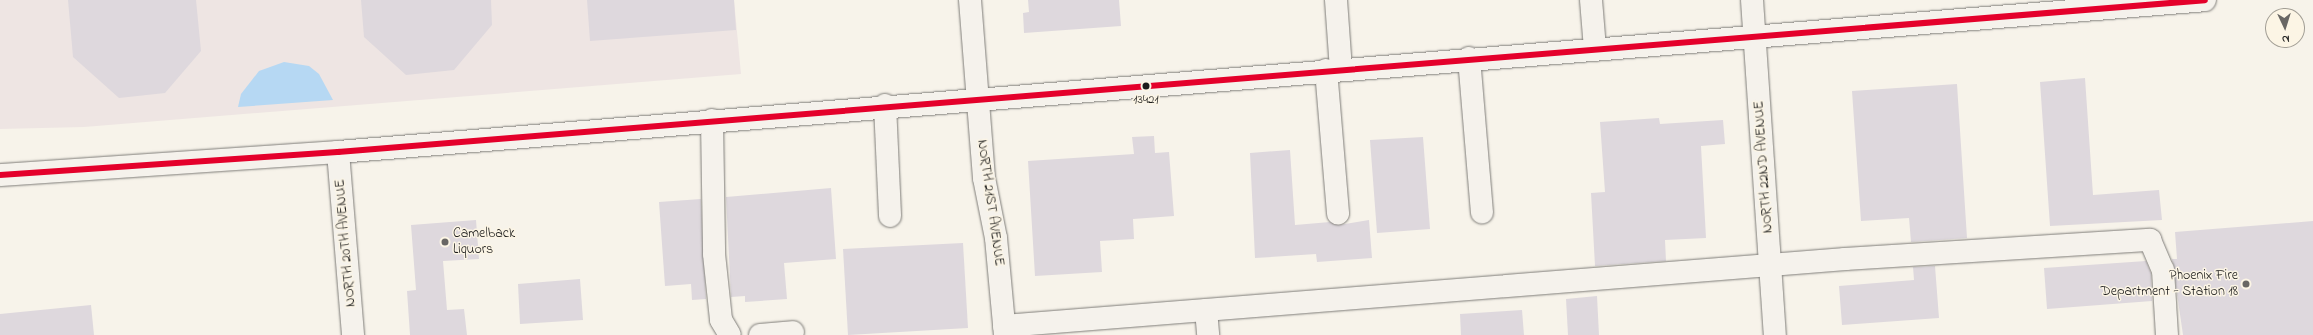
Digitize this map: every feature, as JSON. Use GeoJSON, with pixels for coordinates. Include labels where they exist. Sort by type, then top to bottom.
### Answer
{"type":"FeatureCollection","features":[{"type":"Feature","properties":{"kind":"main road","name":"NORTH 21ST AVENUE"},"geometry":{"type":"LineString","coordinates":[[970,0],[984,178],[996,238],[1005,331]]}},
{"type":"Feature","properties":{"kind":"main road"},"geometry":{"type":"LineString","coordinates":[[1336,0],[1333,69],[1338,213]]}},
{"type":"Feature","properties":{"kind":"main road"},"geometry":{"type":"LineString","coordinates":[[1591,0],[1595,48]]}},
{"type":"Feature","properties":{"kind":"main road","name":"NORTH 22ND AVENUE"},"geometry":{"type":"LineString","coordinates":[[1752,0],[1775,335]]}},
{"type":"Feature","properties":{"kind":"main road"},"geometry":{"type":"LineString","coordinates":[[0,175],[338,152],[885,105],[2205,0]]}},
{"type":"Feature","properties":{"kind":"main road"},"geometry":{"type":"LineString","coordinates":[[1469,58],[1482,212]]}},
{"type":"Feature","properties":{"kind":"main road"},"geometry":{"type":"LineString","coordinates":[[885,105],[890,216]]}},
{"type":"Feature","properties":{"kind":"main road"},"geometry":{"type":"LineString","coordinates":[[712,120],[714,254],[721,320],[730,335]]}},
{"type":"Feature","properties":{"kind":"main road","name":"NORTH 20TH AVENUE"},"geometry":{"type":"LineString","coordinates":[[338,152],[353,335]]}},
{"type":"Feature","properties":{"kind":"main road"},"geometry":{"type":"LineString","coordinates":[[1005,331],[1206,310],[1771,267],[1845,259],[2150,240],[2163,270],[2167,335]]}},
{"type":"Feature","properties":{"kind":"main road"},"geometry":{"type":"LineString","coordinates":[[1206,310],[1208,335]]}},
{"type":"Feature","properties":{"kind":"main road"},"geometry":{"type":"LineString","coordinates":[[760,335],[793,332]]}},
{"type":"Feature","properties":{"kind":"shaded area"},"geometry":{"type":"Polygon","coordinates":[[[0,0],[734,0],[741,74],[84,127],[0,129],[0,0]]]}},
{"type":"Feature","properties":{"kind":"water"},"geometry":{"type":"Polygon","coordinates":[[[284,62],[309,66],[319,74],[333,100],[238,107],[241,94],[259,71],[284,62]]]}},
{"type":"Feature","properties":{"kind":"building"},"geometry":{"type":"Polygon","coordinates":[[[68,0],[196,0],[201,51],[165,93],[119,98],[73,57],[68,0]]]}},
{"type":"Feature","properties":{"kind":"building"},"geometry":{"type":"Polygon","coordinates":[[[361,0],[491,0],[492,25],[454,70],[406,75],[364,37],[361,0]]]}},
{"type":"Feature","properties":{"kind":"building"},"geometry":{"type":"Polygon","coordinates":[[[587,0],[734,0],[736,30],[590,41],[587,0]]]}},
{"type":"Feature","properties":{"kind":"building"},"geometry":{"type":"Polygon","coordinates":[[[1028,0],[1119,0],[1121,26],[1024,33],[1023,13],[1029,12],[1028,0]]]}},
{"type":"Feature","properties":{"kind":"building"},"geometry":{"type":"Polygon","coordinates":[[[2085,78],[2093,195],[2159,190],[2162,220],[2050,226],[2040,82],[2085,78]]]}},
{"type":"Feature","properties":{"kind":"building"},"geometry":{"type":"Polygon","coordinates":[[[1957,84],[1967,238],[1911,242],[1909,218],[1861,221],[1852,91],[1957,84]]]}},
{"type":"Feature","properties":{"kind":"building"},"geometry":{"type":"Polygon","coordinates":[[[1659,118],[1660,124],[1723,120],[1725,144],[1701,146],[1706,238],[1665,240],[1666,261],[1595,266],[1591,193],[1605,192],[1600,122],[1659,118]]]}},
{"type":"Feature","properties":{"kind":"building"},"geometry":{"type":"Polygon","coordinates":[[[1154,136],[1155,153],[1169,152],[1174,216],[1133,219],[1134,239],[1100,241],[1102,272],[1035,276],[1028,161],[1134,154],[1132,137],[1154,136]]]}},
{"type":"Feature","properties":{"kind":"building"},"geometry":{"type":"Polygon","coordinates":[[[1423,137],[1430,229],[1377,233],[1370,140],[1423,137]]]}},
{"type":"Feature","properties":{"kind":"building"},"geometry":{"type":"Polygon","coordinates":[[[1290,150],[1295,225],[1330,222],[1339,225],[1369,220],[1372,258],[1317,262],[1316,254],[1255,258],[1250,153],[1290,150]]]}},
{"type":"Feature","properties":{"kind":"building"},"geometry":{"type":"Polygon","coordinates":[[[831,188],[836,259],[784,263],[787,299],[745,302],[745,296],[731,297],[726,197],[831,188]]]}},
{"type":"Feature","properties":{"kind":"building"},"geometry":{"type":"Polygon","coordinates":[[[701,199],[706,299],[692,300],[691,284],[665,286],[659,202],[701,199]]]}},
{"type":"Feature","properties":{"kind":"building"},"geometry":{"type":"Polygon","coordinates":[[[476,220],[479,259],[443,261],[447,310],[464,309],[467,335],[410,335],[407,291],[416,290],[411,225],[476,220]]]}},
{"type":"Feature","properties":{"kind":"building","name":"Phoenix Fire Department - Station 18"},"geometry":{"type":"Polygon","coordinates":[[[2313,221],[2313,335],[2183,335],[2172,259],[2177,259],[2175,232],[2313,221]]]}},
{"type":"Feature","properties":{"kind":"building"},"geometry":{"type":"Polygon","coordinates":[[[963,243],[968,328],[848,335],[843,249],[963,243]]]}},
{"type":"Feature","properties":{"kind":"building"},"geometry":{"type":"Polygon","coordinates":[[[2146,261],[2151,273],[2152,301],[2047,309],[2044,268],[2146,261]]]}},
{"type":"Feature","properties":{"kind":"building"},"geometry":{"type":"Polygon","coordinates":[[[1935,266],[1939,318],[1842,325],[1839,286],[1914,280],[1913,267],[1935,266]]]}},
{"type":"Feature","properties":{"kind":"building"},"geometry":{"type":"Polygon","coordinates":[[[580,279],[583,320],[520,324],[518,284],[580,279]]]}},
{"type":"Feature","properties":{"kind":"building"},"geometry":{"type":"Polygon","coordinates":[[[1597,296],[1599,335],[1568,335],[1566,299],[1597,296]]]}},
{"type":"Feature","properties":{"kind":"building"},"geometry":{"type":"Polygon","coordinates":[[[91,305],[94,335],[0,335],[0,314],[91,305]]]}},
{"type":"Feature","properties":{"kind":"building"},"geometry":{"type":"Polygon","coordinates":[[[1522,310],[1524,335],[1461,335],[1460,314],[1522,310]]]}},
{"type":"Feature","properties":{"kind":"transit line"},"geometry":{"type":"LineString","coordinates":[[0,175],[338,152],[2205,0]]}},
{"type":"Feature","properties":{"kind":"place","name":"13421"},"geometry":{"type":"Point","coordinates":[1146,86]}},
{"type":"Feature","properties":{"kind":"place","name":"Camelback Liquors"},"geometry":{"type":"Point","coordinates":[445,242]}},
{"type":"Feature","properties":{"kind":"place","name":"Phoenix Fire Department - Station 18"},"geometry":{"type":"Point","coordinates":[2246,284]}}]}
